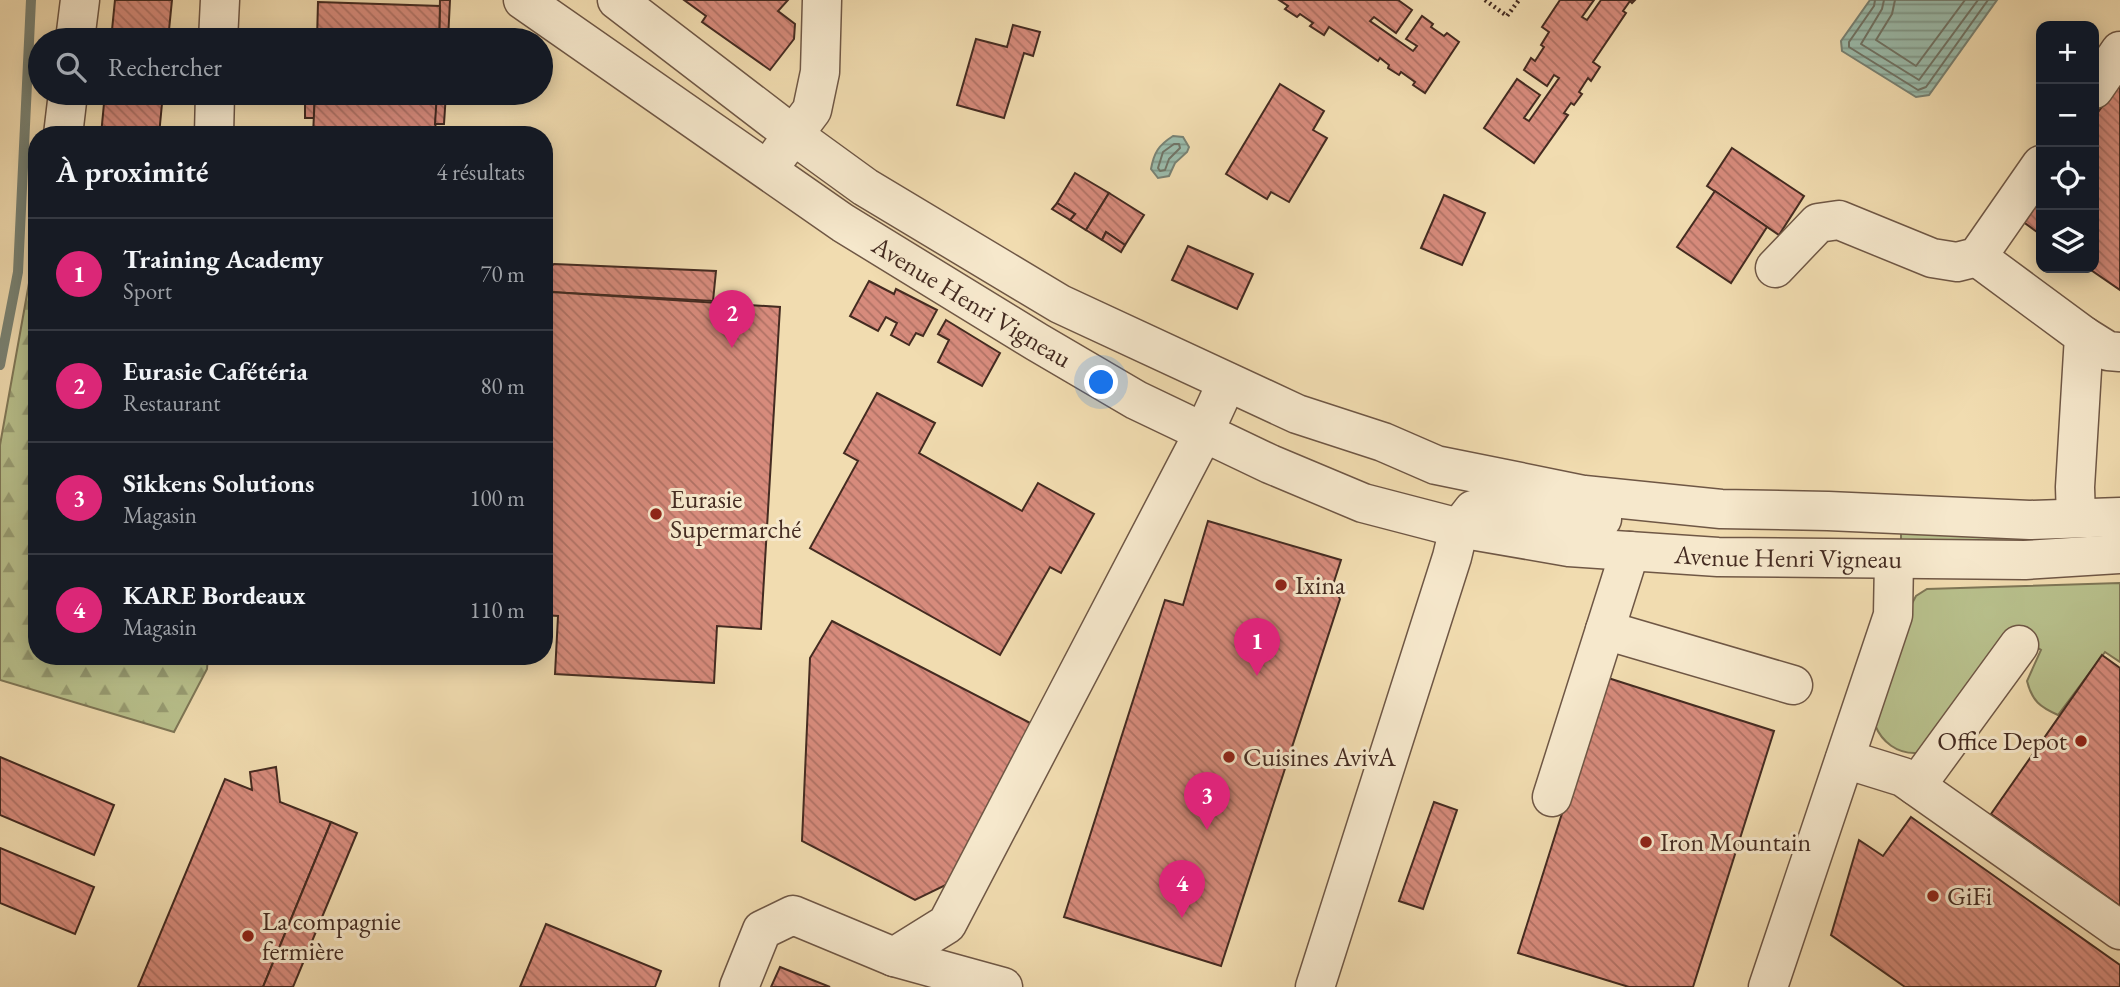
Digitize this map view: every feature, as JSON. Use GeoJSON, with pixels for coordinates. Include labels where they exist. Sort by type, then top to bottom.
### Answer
{"type":"FeatureCollection","features":[{"type":"Feature","properties":{"kind":"street"},"geometry":{"type":"LineString","coordinates":[[76,28],[80,0]]}},
{"type":"Feature","properties":{"kind":"street"},"geometry":{"type":"LineString","coordinates":[[219,28],[220,0]]}},
{"type":"Feature","properties":{"kind":"street","name":"Avenue Henri Vigneau"},"geometry":{"type":"LineString","coordinates":[[523,0],[843,223],[1037,342],[1136,400],[1270,464],[1363,503],[1459,528],[1569,547],[1718,557],[1894,560],[2025,560],[2120,554]]}},
{"type":"Feature","properties":{"kind":"street","name":"Avenue Henri Vigneau"},"geometry":{"type":"LineString","coordinates":[[617,0],[865,187],[1060,304],[1227,382],[1297,414],[1383,442],[1436,465],[1584,495],[1721,509]]}},
{"type":"Feature","properties":{"kind":"street"},"geometry":{"type":"LineString","coordinates":[[768,172],[792,134],[812,110],[820,72],[822,0]]}},
{"type":"Feature","properties":{"kind":"street"},"geometry":{"type":"LineString","coordinates":[[2097,84],[2120,51]]}},
{"type":"Feature","properties":{"kind":"street"},"geometry":{"type":"LineString","coordinates":[[64,126],[67,105]]}},
{"type":"Feature","properties":{"kind":"street"},"geometry":{"type":"LineString","coordinates":[[214,126],[215,105]]}},
{"type":"Feature","properties":{"kind":"street"},"geometry":{"type":"LineString","coordinates":[[1775,268],[1818,223],[1839,220],[1932,258],[1957,262],[1977,257],[2036,171]]}},
{"type":"Feature","properties":{"kind":"street"},"geometry":{"type":"LineString","coordinates":[[1977,257],[2084,336],[2108,351],[2120,352]]}},
{"type":"Feature","properties":{"kind":"street"},"geometry":{"type":"LineString","coordinates":[[2076,518],[2075,487],[2084,336]]}},
{"type":"Feature","properties":{"kind":"street"},"geometry":{"type":"LineString","coordinates":[[894,957],[947,924],[1204,432],[1227,382]]}},
{"type":"Feature","properties":{"kind":"street"},"geometry":{"type":"LineString","coordinates":[[1315,987],[1459,528],[1452,495],[1436,465]]}},
{"type":"Feature","properties":{"kind":"street","name":"Avenue Henri Vigneau"},"geometry":{"type":"LineString","coordinates":[[1459,528],[1473,510],[1490,505],[1577,521],[1721,509],[1828,510],[2029,520],[2120,517]]}},
{"type":"Feature","properties":{"kind":"street"},"geometry":{"type":"LineString","coordinates":[[1552,797],[1630,551]]}},
{"type":"Feature","properties":{"kind":"street"},"geometry":{"type":"LineString","coordinates":[[1768,987],[1893,615],[1894,560]]}},
{"type":"Feature","properties":{"kind":"street"},"geometry":{"type":"LineString","coordinates":[[1605,630],[1793,685]]}},
{"type":"Feature","properties":{"kind":"street"},"geometry":{"type":"LineString","coordinates":[[1916,786],[2019,645]]}},
{"type":"Feature","properties":{"kind":"street"},"geometry":{"type":"LineString","coordinates":[[1845,759],[1903,777],[2120,930]]}},
{"type":"Feature","properties":{"kind":"street"},"geometry":{"type":"LineString","coordinates":[[739,987],[762,930],[793,915],[894,957],[1003,987]]}},
{"type":"Feature","properties":{"kind":"path"},"geometry":{"type":"LineString","coordinates":[[1485,0],[1507,16],[1520,0]]}},
{"type":"Feature","properties":{"kind":"green space"},"geometry":{"type":"Polygon","coordinates":[[[28,289],[28,665],[207,665],[174,732],[0,680],[0,445],[28,289]]]}},
{"type":"Feature","properties":{"kind":"green space"},"geometry":{"type":"Polygon","coordinates":[[[2120,531],[2120,543],[1901,547],[1901,532],[2120,531]]]}},
{"type":"Feature","properties":{"kind":"green space"},"geometry":{"type":"Polygon","coordinates":[[[2120,583],[2120,662],[2105,652],[2058,715],[2038,702],[2031,694],[2027,681],[2041,650],[2011,631],[1917,753],[1897,749],[1886,742],[1878,731],[1875,725],[1908,611],[1916,596],[1927,589],[2120,583]]]}},
{"type":"Feature","properties":{"kind":"water"},"geometry":{"type":"Polygon","coordinates":[[[1870,0],[1997,0],[1929,95],[1916,97],[1842,51],[1841,41],[1870,0]]]}},
{"type":"Feature","properties":{"kind":"water"},"geometry":{"type":"Polygon","coordinates":[[[1173,136],[1183,137],[1189,147],[1175,163],[1169,176],[1158,178],[1151,169],[1154,158],[1158,149],[1173,136]]]}},
{"type":"Feature","properties":{"kind":"building"},"geometry":{"type":"Polygon","coordinates":[[[115,0],[172,0],[169,28],[112,28],[115,0]]]}},
{"type":"Feature","properties":{"kind":"building"},"geometry":{"type":"Polygon","coordinates":[[[440,0],[450,0],[449,28],[439,28],[440,0]]]}},
{"type":"Feature","properties":{"kind":"building"},"geometry":{"type":"Polygon","coordinates":[[[684,0],[788,0],[778,11],[795,24],[794,39],[770,70],[702,22],[706,16],[684,0]]]}},
{"type":"Feature","properties":{"kind":"building"},"geometry":{"type":"Polygon","coordinates":[[[1279,0],[1398,0],[1412,10],[1396,33],[1374,17],[1370,21],[1413,51],[1417,46],[1406,39],[1422,16],[1433,24],[1431,27],[1444,36],[1447,33],[1459,42],[1425,93],[1401,72],[1399,75],[1388,68],[1389,65],[1380,58],[1378,61],[1329,27],[1324,35],[1310,26],[1313,23],[1300,14],[1297,17],[1285,9],[1288,6],[1279,0]]]}},
{"type":"Feature","properties":{"kind":"building"},"geometry":{"type":"Polygon","coordinates":[[[1560,0],[1594,0],[1582,17],[1587,20],[1601,0],[1635,0],[1632,3],[1630,1],[1623,11],[1626,13],[1593,62],[1600,67],[1591,81],[1588,78],[1579,92],[1582,94],[1564,113],[1568,115],[1534,163],[1484,128],[1517,79],[1540,95],[1524,118],[1529,121],[1559,78],[1554,75],[1547,86],[1524,70],[1531,58],[1535,61],[1544,47],[1541,45],[1549,32],[1542,27],[1560,0]]]}},
{"type":"Feature","properties":{"kind":"building"},"geometry":{"type":"Polygon","coordinates":[[[318,2],[440,6],[439,28],[317,28],[318,2]]]}},
{"type":"Feature","properties":{"kind":"building"},"geometry":{"type":"Polygon","coordinates":[[[1013,25],[1040,32],[1033,56],[1024,53],[1004,118],[957,105],[976,39],[1007,47],[1013,25]]]}},
{"type":"Feature","properties":{"kind":"building"},"geometry":{"type":"Polygon","coordinates":[[[2120,81],[2120,290],[2095,273],[2099,273],[2099,111],[2120,81]]]}},
{"type":"Feature","properties":{"kind":"building"},"geometry":{"type":"Polygon","coordinates":[[[1280,84],[1324,111],[1313,130],[1327,138],[1289,202],[1271,192],[1267,199],[1226,174],[1280,84]]]}},
{"type":"Feature","properties":{"kind":"building"},"geometry":{"type":"Polygon","coordinates":[[[104,105],[162,105],[160,126],[102,126],[104,105]]]}},
{"type":"Feature","properties":{"kind":"building"},"geometry":{"type":"Polygon","coordinates":[[[305,105],[315,105],[314,118],[305,118],[305,105]]]}},
{"type":"Feature","properties":{"kind":"building"},"geometry":{"type":"Polygon","coordinates":[[[314,105],[436,105],[435,126],[313,126],[314,105]]]}},
{"type":"Feature","properties":{"kind":"building"},"geometry":{"type":"Polygon","coordinates":[[[436,105],[445,105],[444,124],[435,124],[436,105]]]}},
{"type":"Feature","properties":{"kind":"building"},"geometry":{"type":"Polygon","coordinates":[[[1732,148],[1804,196],[1779,235],[1707,186],[1732,148]]]}},
{"type":"Feature","properties":{"kind":"building"},"geometry":{"type":"Polygon","coordinates":[[[1075,173],[1109,193],[1086,230],[1070,220],[1075,214],[1057,203],[1075,173]]]}},
{"type":"Feature","properties":{"kind":"building"},"geometry":{"type":"Polygon","coordinates":[[[1715,191],[1767,227],[1731,283],[1677,247],[1715,191]]]}},
{"type":"Feature","properties":{"kind":"building"},"geometry":{"type":"Polygon","coordinates":[[[1109,193],[1144,215],[1125,245],[1106,232],[1102,240],[1086,230],[1109,193]]]}},
{"type":"Feature","properties":{"kind":"building"},"geometry":{"type":"Polygon","coordinates":[[[1444,195],[1485,213],[1462,265],[1421,248],[1444,195]]]}},
{"type":"Feature","properties":{"kind":"building"},"geometry":{"type":"Polygon","coordinates":[[[2036,200],[2036,231],[2022,221],[2036,200]]]}},
{"type":"Feature","properties":{"kind":"building"},"geometry":{"type":"Polygon","coordinates":[[[1057,203],[1075,214],[1070,220],[1052,209],[1057,203]]]}},
{"type":"Feature","properties":{"kind":"building"},"geometry":{"type":"Polygon","coordinates":[[[1106,232],[1125,245],[1121,252],[1102,240],[1106,232]]]}},
{"type":"Feature","properties":{"kind":"building"},"geometry":{"type":"Polygon","coordinates":[[[1188,246],[1253,274],[1237,309],[1172,280],[1188,246]]]}},
{"type":"Feature","properties":{"kind":"building"},"geometry":{"type":"Polygon","coordinates":[[[553,265],[716,271],[713,301],[553,292],[553,265]]]}},
{"type":"Feature","properties":{"kind":"building"},"geometry":{"type":"Polygon","coordinates":[[[869,281],[894,294],[896,289],[937,310],[923,336],[916,333],[909,345],[891,335],[897,323],[886,317],[878,331],[850,316],[869,281]]]}},
{"type":"Feature","properties":{"kind":"building","name":"Eurasie Supermarché"},"geometry":{"type":"Polygon","coordinates":[[[553,292],[780,307],[761,629],[717,626],[714,683],[555,674],[558,616],[553,616],[553,292]]]}},
{"type":"Feature","properties":{"kind":"building"},"geometry":{"type":"Polygon","coordinates":[[[946,320],[1000,353],[982,386],[938,362],[949,340],[938,334],[946,320]]]}},
{"type":"Feature","properties":{"kind":"building"},"geometry":{"type":"Polygon","coordinates":[[[877,393],[935,423],[919,453],[1022,511],[1038,483],[1094,514],[1061,573],[1050,567],[1000,655],[810,548],[858,461],[844,453],[877,393]]]}},
{"type":"Feature","properties":{"kind":"building"},"geometry":{"type":"Polygon","coordinates":[[[1208,521],[1341,560],[1331,591],[1337,593],[1340,599],[1221,966],[1064,917],[1165,600],[1183,605],[1208,521]]]}},
{"type":"Feature","properties":{"kind":"building"},"geometry":{"type":"Polygon","coordinates":[[[832,621],[1034,725],[956,880],[915,900],[802,841],[810,658],[832,621]]]}},
{"type":"Feature","properties":{"kind":"building","name":"Office Depot"},"geometry":{"type":"Polygon","coordinates":[[[2102,655],[2120,668],[2120,906],[1991,814],[2102,655]]]}},
{"type":"Feature","properties":{"kind":"building","name":"Iron Mountain"},"geometry":{"type":"Polygon","coordinates":[[[1605,677],[1774,731],[1693,987],[1629,987],[1518,953],[1605,677]]]}},
{"type":"Feature","properties":{"kind":"building"},"geometry":{"type":"Polygon","coordinates":[[[0,757],[114,805],[94,855],[0,815],[0,757]]]}},
{"type":"Feature","properties":{"kind":"building"},"geometry":{"type":"Polygon","coordinates":[[[276,767],[280,802],[331,822],[263,987],[138,987],[225,779],[252,790],[250,772],[276,767]]]}},
{"type":"Feature","properties":{"kind":"building"},"geometry":{"type":"Polygon","coordinates":[[[1434,802],[1457,810],[1423,909],[1399,901],[1434,802]]]}},
{"type":"Feature","properties":{"kind":"building","name":"GiFi"},"geometry":{"type":"Polygon","coordinates":[[[1911,817],[2120,965],[2120,987],[1905,987],[1831,935],[1859,840],[1883,856],[1911,817]]]}},
{"type":"Feature","properties":{"kind":"building"},"geometry":{"type":"Polygon","coordinates":[[[331,822],[357,833],[293,987],[263,987],[331,822]]]}},
{"type":"Feature","properties":{"kind":"building"},"geometry":{"type":"Polygon","coordinates":[[[0,848],[94,887],[75,934],[0,903],[0,848]]]}},
{"type":"Feature","properties":{"kind":"building"},"geometry":{"type":"Polygon","coordinates":[[[546,924],[661,971],[655,987],[520,987],[546,924]]]}},
{"type":"Feature","properties":{"kind":"building"},"geometry":{"type":"Polygon","coordinates":[[[780,967],[830,987],[771,987],[780,967]]]}},
{"type":"Feature","properties":{"kind":"waterway"},"geometry":{"type":"LineString","coordinates":[[30,28],[31,0]]}},
{"type":"Feature","properties":{"kind":"waterway"},"geometry":{"type":"LineString","coordinates":[[0,365],[18,272],[28,63]]}},
{"type":"Feature","properties":{"kind":"place","name":"Eurasie Cafétéria"},"geometry":{"type":"Point","coordinates":[732,348]}},
{"type":"Feature","properties":{"kind":"place","name":"Eurasie Supermarché"},"geometry":{"type":"Point","coordinates":[656,514]}},
{"type":"Feature","properties":{"kind":"place","name":"Ixina"},"geometry":{"type":"Point","coordinates":[1281,585]}},
{"type":"Feature","properties":{"kind":"place","name":"Training Academy"},"geometry":{"type":"Point","coordinates":[1257,676]}},
{"type":"Feature","properties":{"kind":"place","name":"Office Depot"},"geometry":{"type":"Point","coordinates":[2081,741]}},
{"type":"Feature","properties":{"kind":"place","name":"Cuisines AvivA"},"geometry":{"type":"Point","coordinates":[1229,757]}},
{"type":"Feature","properties":{"kind":"place","name":"Sikkens Solutions"},"geometry":{"type":"Point","coordinates":[1207,830]}},
{"type":"Feature","properties":{"kind":"place","name":"Iron Mountain"},"geometry":{"type":"Point","coordinates":[1646,842]}},
{"type":"Feature","properties":{"kind":"place","name":"GiFi"},"geometry":{"type":"Point","coordinates":[1933,896]}},
{"type":"Feature","properties":{"kind":"place","name":"KARE Bordeaux"},"geometry":{"type":"Point","coordinates":[1182,918]}},
{"type":"Feature","properties":{"kind":"place","name":"La compagnie fermière"},"geometry":{"type":"Point","coordinates":[248,936]}}]}
